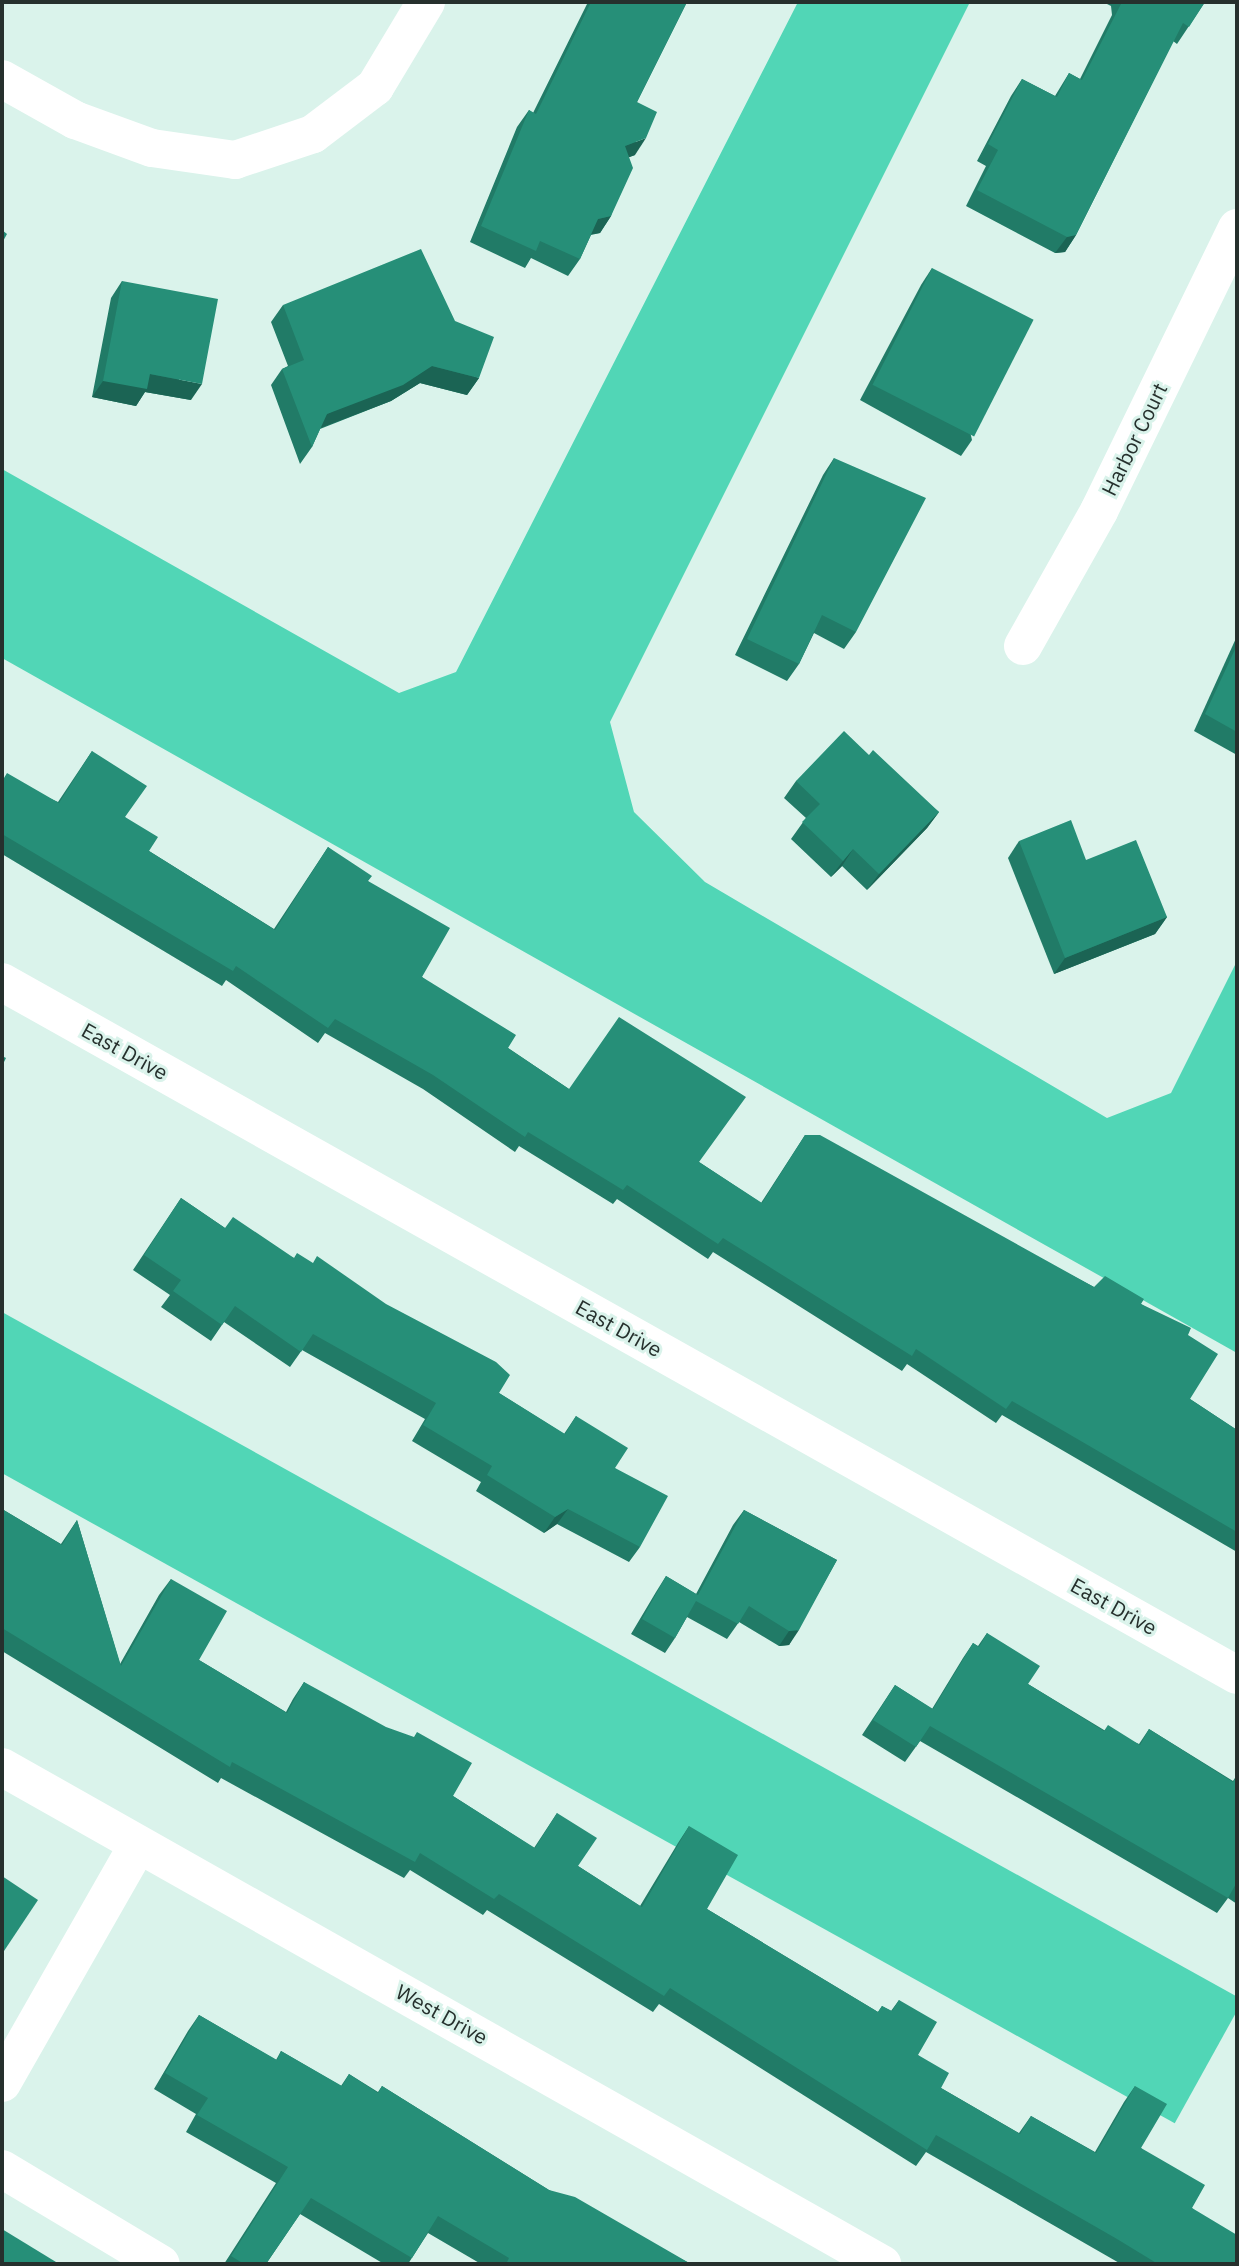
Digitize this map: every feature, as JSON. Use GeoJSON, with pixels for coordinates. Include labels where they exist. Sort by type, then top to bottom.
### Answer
{"type":"FeatureCollection","features":[{"type":"Feature","properties":{"kind":"street"},"geometry":{"type":"LineString","coordinates":[[2,79],[75,120],[152,148],[235,160],[313,134],[375,87],[426,2]]}},
{"type":"Feature","properties":{"kind":"street","name":"Harbor Court"},"geometry":{"type":"LineString","coordinates":[[1023,646],[1099,511],[1237,228]]}},
{"type":"Feature","properties":{"kind":"street","name":"East Drive"},"geometry":{"type":"LineString","coordinates":[[2,982],[1237,1675]]}},
{"type":"Feature","properties":{"kind":"street","name":"West Drive"},"geometry":{"type":"LineString","coordinates":[[2,1767],[881,2264]]}},
{"type":"Feature","properties":{"kind":"street"},"geometry":{"type":"LineString","coordinates":[[2,2083],[138,1844]]}},
{"type":"Feature","properties":{"kind":"street"},"geometry":{"type":"LineString","coordinates":[[2,2169],[161,2264]]}},
{"type":"Feature","properties":{"kind":"shaded area"},"geometry":{"type":"Polygon","coordinates":[[[798,2],[970,2],[610,722],[634,812],[705,882],[1107,1118],[1171,1093],[1237,961],[1237,1353],[2,658],[2,469],[399,693],[456,672],[798,2]]]}},
{"type":"Feature","properties":{"kind":"shaded area"},"geometry":{"type":"Polygon","coordinates":[[[2,1312],[1237,1997],[1237,2011],[1175,2123],[2,1473],[2,1312]]]}},
{"type":"Feature","properties":{"kind":"building"},"geometry":{"type":"Polygon","coordinates":[[[591,2],[687,2],[637,102],[657,112],[646,138],[625,146],[633,168],[611,216],[598,219],[580,259],[540,241],[536,251],[481,226],[529,110],[536,114],[591,2]]]}},
{"type":"Feature","properties":{"kind":"building"},"geometry":{"type":"Polygon","coordinates":[[[1122,2],[1205,2],[1189,27],[1183,23],[1076,235],[1067,237],[977,190],[998,150],[988,144],[1022,79],[1057,97],[1069,73],[1082,80],[1122,2]]]}},
{"type":"Feature","properties":{"kind":"building"},"geometry":{"type":"Polygon","coordinates":[[[2,230],[7,234],[2,243],[2,230]]]}},
{"type":"Feature","properties":{"kind":"building"},"geometry":{"type":"Polygon","coordinates":[[[421,249],[455,321],[494,337],[479,378],[432,366],[403,385],[327,414],[312,447],[282,369],[304,360],[283,305],[421,249]]]}},
{"type":"Feature","properties":{"kind":"building"},"geometry":{"type":"Polygon","coordinates":[[[932,268],[1034,320],[974,436],[873,385],[932,268]]]}},
{"type":"Feature","properties":{"kind":"building"},"geometry":{"type":"Polygon","coordinates":[[[122,281],[218,299],[202,384],[150,374],[147,389],[103,381],[122,281]]]}},
{"type":"Feature","properties":{"kind":"building"},"geometry":{"type":"Polygon","coordinates":[[[834,458],[926,498],[856,632],[822,615],[799,664],[747,639],[834,458]]]}},
{"type":"Feature","properties":{"kind":"building"},"geometry":{"type":"Polygon","coordinates":[[[1237,645],[1237,732],[1205,714],[1237,645]]]}},
{"type":"Feature","properties":{"kind":"building"},"geometry":{"type":"Polygon","coordinates":[[[844,731],[869,755],[873,750],[939,812],[879,874],[853,849],[843,861],[802,822],[820,804],[796,781],[844,731]]]}},
{"type":"Feature","properties":{"kind":"building"},"geometry":{"type":"Polygon","coordinates":[[[92,751],[147,786],[125,817],[158,837],[149,851],[275,930],[328,847],[372,876],[368,881],[450,928],[422,977],[516,1035],[508,1048],[569,1089],[619,1017],[746,1097],[699,1162],[762,1203],[805,1135],[820,1135],[1094,1287],[1105,1276],[1144,1299],[1141,1304],[1191,1328],[1188,1335],[1218,1354],[1190,1399],[1237,1430],[1237,1532],[1012,1401],[1006,1409],[916,1349],[912,1356],[723,1238],[718,1244],[627,1185],[623,1190],[528,1132],[525,1137],[433,1075],[335,1019],[328,1028],[236,966],[233,971],[2,834],[2,777],[7,773],[59,803],[92,751]]]}},
{"type":"Feature","properties":{"kind":"building"},"geometry":{"type":"Polygon","coordinates":[[[1071,820],[1086,860],[1136,840],[1167,917],[1065,958],[1019,841],[1071,820]]]}},
{"type":"Feature","properties":{"kind":"building"},"geometry":{"type":"Polygon","coordinates":[[[181,1198],[225,1228],[233,1217],[294,1258],[297,1253],[313,1263],[317,1256],[386,1304],[496,1362],[510,1375],[499,1393],[565,1434],[576,1416],[628,1448],[615,1468],[668,1496],[640,1547],[568,1509],[555,1517],[487,1475],[492,1466],[423,1425],[436,1403],[313,1334],[301,1352],[235,1306],[222,1325],[173,1291],[181,1280],[144,1255],[181,1198]]]}},
{"type":"Feature","properties":{"kind":"building"},"geometry":{"type":"Polygon","coordinates":[[[2,1509],[62,1545],[77,1520],[121,1666],[171,1579],[227,1611],[199,1660],[287,1713],[304,1682],[386,1727],[414,1737],[417,1732],[472,1763],[453,1796],[535,1848],[557,1813],[597,1838],[578,1866],[642,1907],[689,1826],[738,1855],[707,1909],[878,2012],[882,2006],[892,2011],[899,2000],[937,2022],[918,2055],[949,2073],[941,2088],[1020,2134],[1031,2116],[1096,2153],[1135,2086],[1167,2104],[1141,2148],[1205,2185],[1192,2208],[1237,2235],[1237,2264],[1158,2264],[936,2135],[927,2150],[670,1988],[664,1996],[499,1894],[494,1899],[420,1853],[415,1862],[232,1762],[230,1767],[2,1628],[2,1509]]]}},
{"type":"Feature","properties":{"kind":"building"},"geometry":{"type":"Polygon","coordinates":[[[744,1510],[837,1560],[799,1630],[789,1631],[749,1606],[738,1624],[696,1601],[675,1638],[642,1619],[666,1576],[698,1595],[744,1510]]]}},
{"type":"Feature","properties":{"kind":"building"},"geometry":{"type":"Polygon","coordinates":[[[987,1633],[1040,1666],[1028,1684],[1104,1731],[1108,1725],[1140,1745],[1149,1729],[1233,1782],[1237,1775],[1237,1882],[1228,1898],[930,1726],[916,1747],[873,1720],[895,1685],[933,1709],[973,1643],[979,1647],[987,1633]]]}},
{"type":"Feature","properties":{"kind":"building"},"geometry":{"type":"Polygon","coordinates":[[[2,1876],[38,1900],[2,1954],[2,1876]]]}},
{"type":"Feature","properties":{"kind":"building"},"geometry":{"type":"Polygon","coordinates":[[[199,2015],[277,2060],[281,2051],[342,2086],[349,2074],[378,2093],[382,2086],[549,2190],[575,2197],[691,2264],[506,2264],[509,2258],[438,2216],[412,2258],[311,2198],[266,2264],[244,2264],[231,2256],[288,2167],[197,2115],[208,2098],[165,2073],[199,2015]]]}},
{"type":"Feature","properties":{"kind":"building"},"geometry":{"type":"Polygon","coordinates":[[[2,2229],[56,2262],[2,2264],[2,2229]]]}}]}
